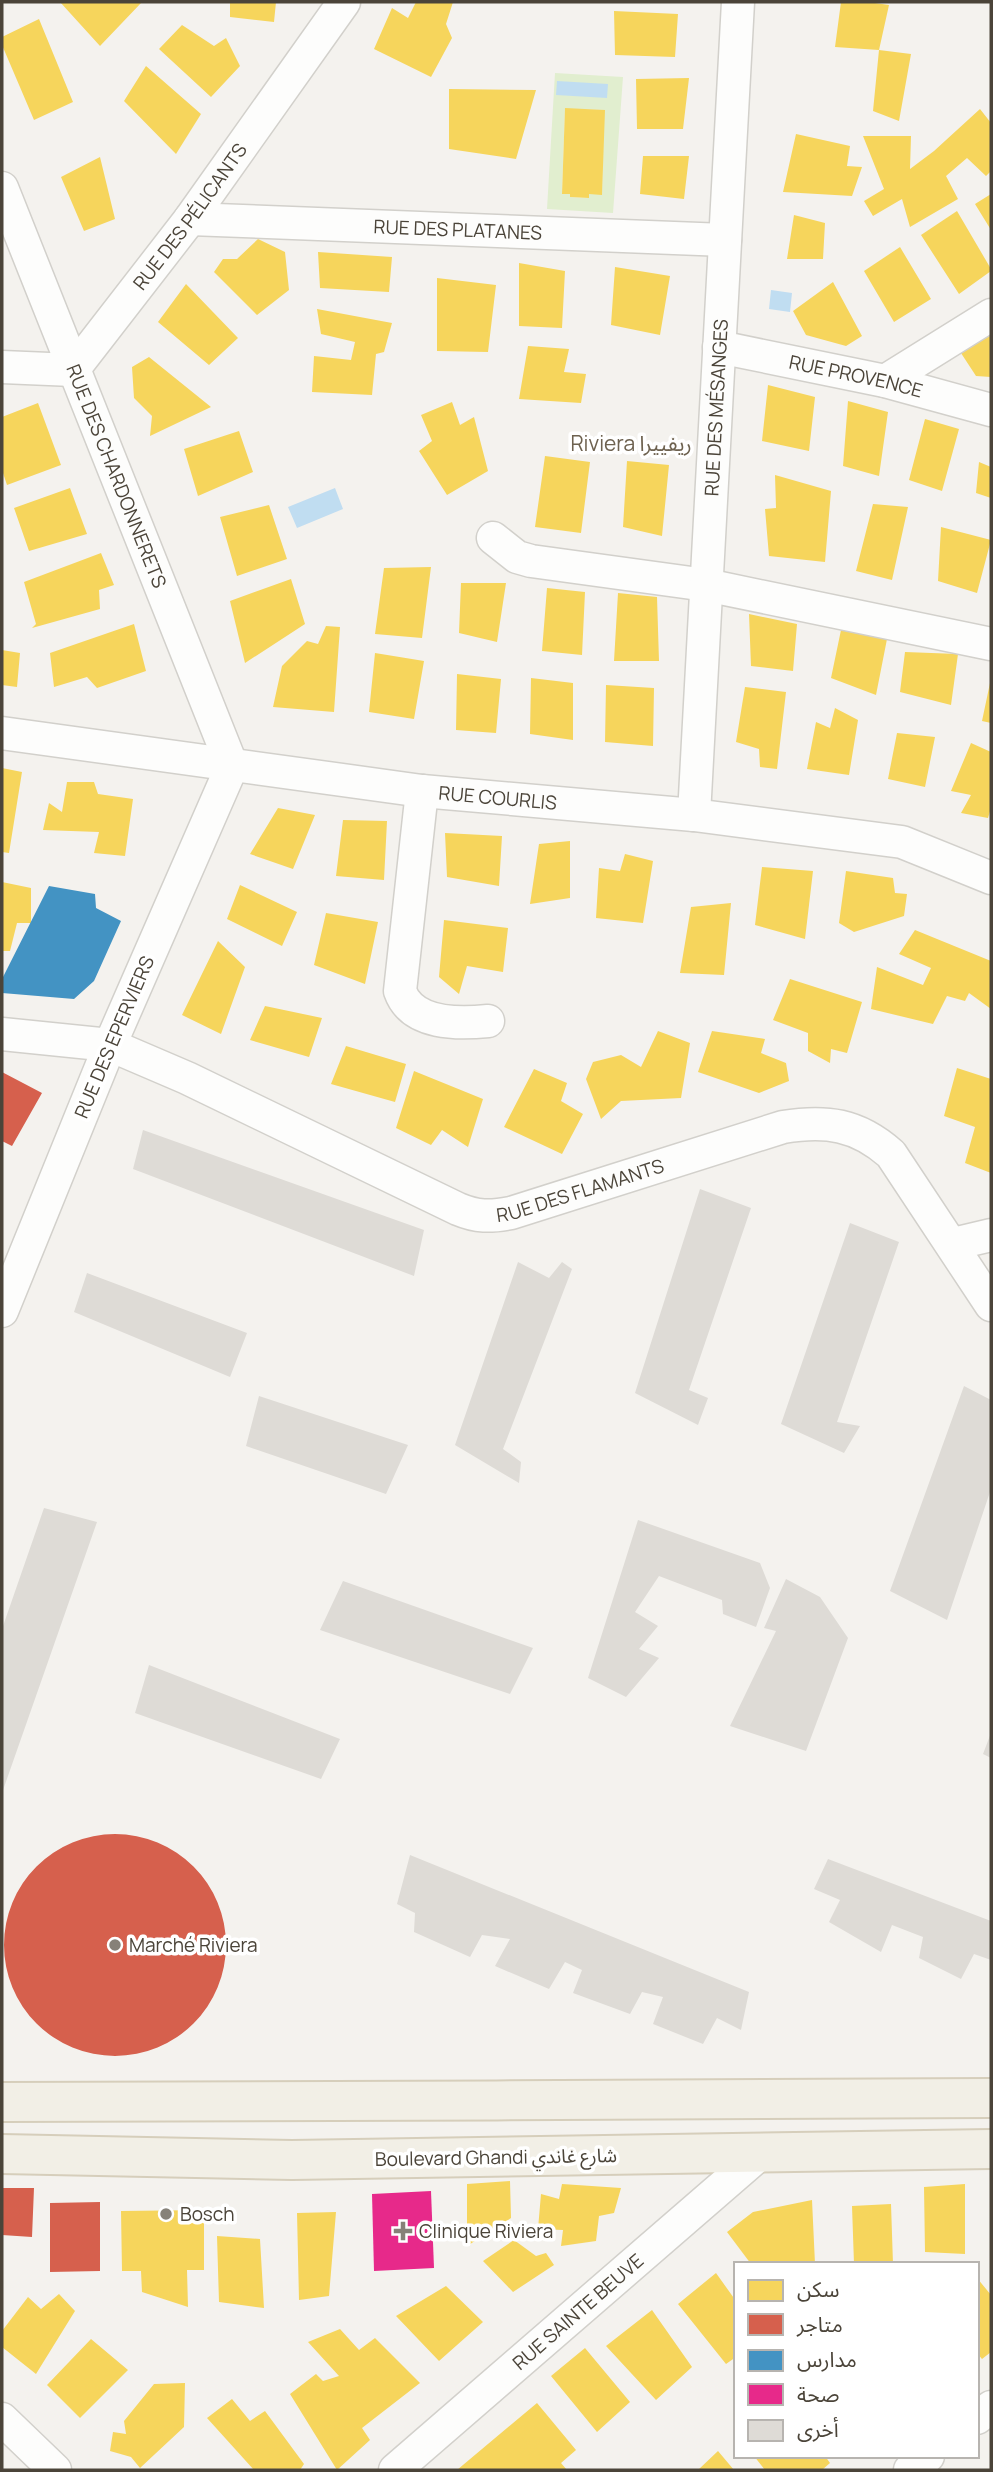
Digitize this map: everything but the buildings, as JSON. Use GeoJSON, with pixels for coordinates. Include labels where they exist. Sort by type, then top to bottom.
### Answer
{"type":"FeatureCollection","features":[{"type":"Feature","properties":{"kind":"main road"},"geometry":{"type":"LineString","coordinates":[[2,2102],[328,2099],[644,2102],[991,2098]]}},
{"type":"Feature","properties":{"kind":"main road","name":"Boulevard Ghandi شارع غاندي"},"geometry":{"type":"LineString","coordinates":[[2,2154],[292,2160],[991,2149]]}},
{"type":"Feature","properties":{"kind":"street","name":"RUE DES PÉLICANTS"},"geometry":{"type":"LineString","coordinates":[[73,370],[190,219],[344,2]]}},
{"type":"Feature","properties":{"kind":"street","name":"RUE DES MÉSANGES"},"geometry":{"type":"LineString","coordinates":[[694,815],[738,2]]}},
{"type":"Feature","properties":{"kind":"street","name":"RUE DES CHARDONNERETS"},"geometry":{"type":"LineString","coordinates":[[2,188],[232,766]]}},
{"type":"Feature","properties":{"kind":"street","name":"RUE DES PLATANES"},"geometry":{"type":"LineString","coordinates":[[190,219],[725,240]]}},
{"type":"Feature","properties":{"kind":"street"},"geometry":{"type":"LineString","coordinates":[[885,381],[991,315]]}},
{"type":"Feature","properties":{"kind":"street","name":"RUE PROVENCE"},"geometry":{"type":"LineString","coordinates":[[719,347],[885,381],[991,410]]}},
{"type":"Feature","properties":{"kind":"street"},"geometry":{"type":"LineString","coordinates":[[2,367],[73,370]]}},
{"type":"Feature","properties":{"kind":"street"},"geometry":{"type":"LineString","coordinates":[[493,538],[517,557],[531,561],[706,584],[991,644]]}},
{"type":"Feature","properties":{"kind":"street","name":"RUE COURLIS"},"geometry":{"type":"LineString","coordinates":[[2,733],[422,791],[694,815],[902,842],[991,878]]}},
{"type":"Feature","properties":{"kind":"street","name":"RUE DES EPERVIERS"},"geometry":{"type":"LineString","coordinates":[[2,1311],[110,1045],[232,766]]}},
{"type":"Feature","properties":{"kind":"street"},"geometry":{"type":"LineString","coordinates":[[422,791],[400,991],[403,1001],[411,1009],[439,1021],[488,1021]]}},
{"type":"Feature","properties":{"kind":"street","name":"RUE DES FLAMANTS"},"geometry":{"type":"LineString","coordinates":[[2,1034],[110,1045],[187,1078],[473,1216],[489,1217],[511,1213],[783,1128],[808,1123],[853,1130],[876,1141],[891,1154],[991,1305]]}},
{"type":"Feature","properties":{"kind":"street"},"geometry":{"type":"LineString","coordinates":[[953,1244],[991,1235]]}},
{"type":"Feature","properties":{"kind":"street","name":"RUE SAINTE BEUVE"},"geometry":{"type":"LineString","coordinates":[[395,2470],[761,2153]]}},
{"type":"Feature","properties":{"kind":"street"},"geometry":{"type":"LineString","coordinates":[[2,2419],[55,2470]]}},
{"type":"Feature","properties":{"kind":"street"},"geometry":{"type":"LineString","coordinates":[[910,2470],[925,2458]]}},
{"type":"Feature","properties":{"kind":"green space"},"geometry":{"type":"Polygon","coordinates":[[[555,73],[623,77],[613,213],[547,209],[555,73]],[[565,109],[562,193],[570,194],[570,197],[588,198],[589,194],[602,194],[604,110],[565,109]]]}},
{"type":"Feature","properties":{"kind":"water"},"geometry":{"type":"Polygon","coordinates":[[[557,81],[608,84],[607,98],[556,95],[557,81]]]}},
{"type":"Feature","properties":{"kind":"water"},"geometry":{"type":"Polygon","coordinates":[[[771,290],[792,293],[790,312],[769,309],[771,290]]]}},
{"type":"Feature","properties":{"kind":"water"},"geometry":{"type":"Polygon","coordinates":[[[335,488],[343,509],[297,528],[288,507],[335,488]]]}},
{"type":"Feature","properties":{"kind":"place","name":"Marché Riviera"},"geometry":{"type":"Point","coordinates":[115,1945]}},
{"type":"Feature","properties":{"kind":"place","name":"Bosch"},"geometry":{"type":"Point","coordinates":[166,2214]}},
{"type":"Feature","properties":{"kind":"place","name":"Clinique Riviera"},"geometry":{"type":"Point","coordinates":[403,2231]}},
{"type":"Feature","properties":{"kind":"district","name":"Riviera ريفييرا"},"geometry":{"type":"Point","coordinates":[631,444]}}]}
